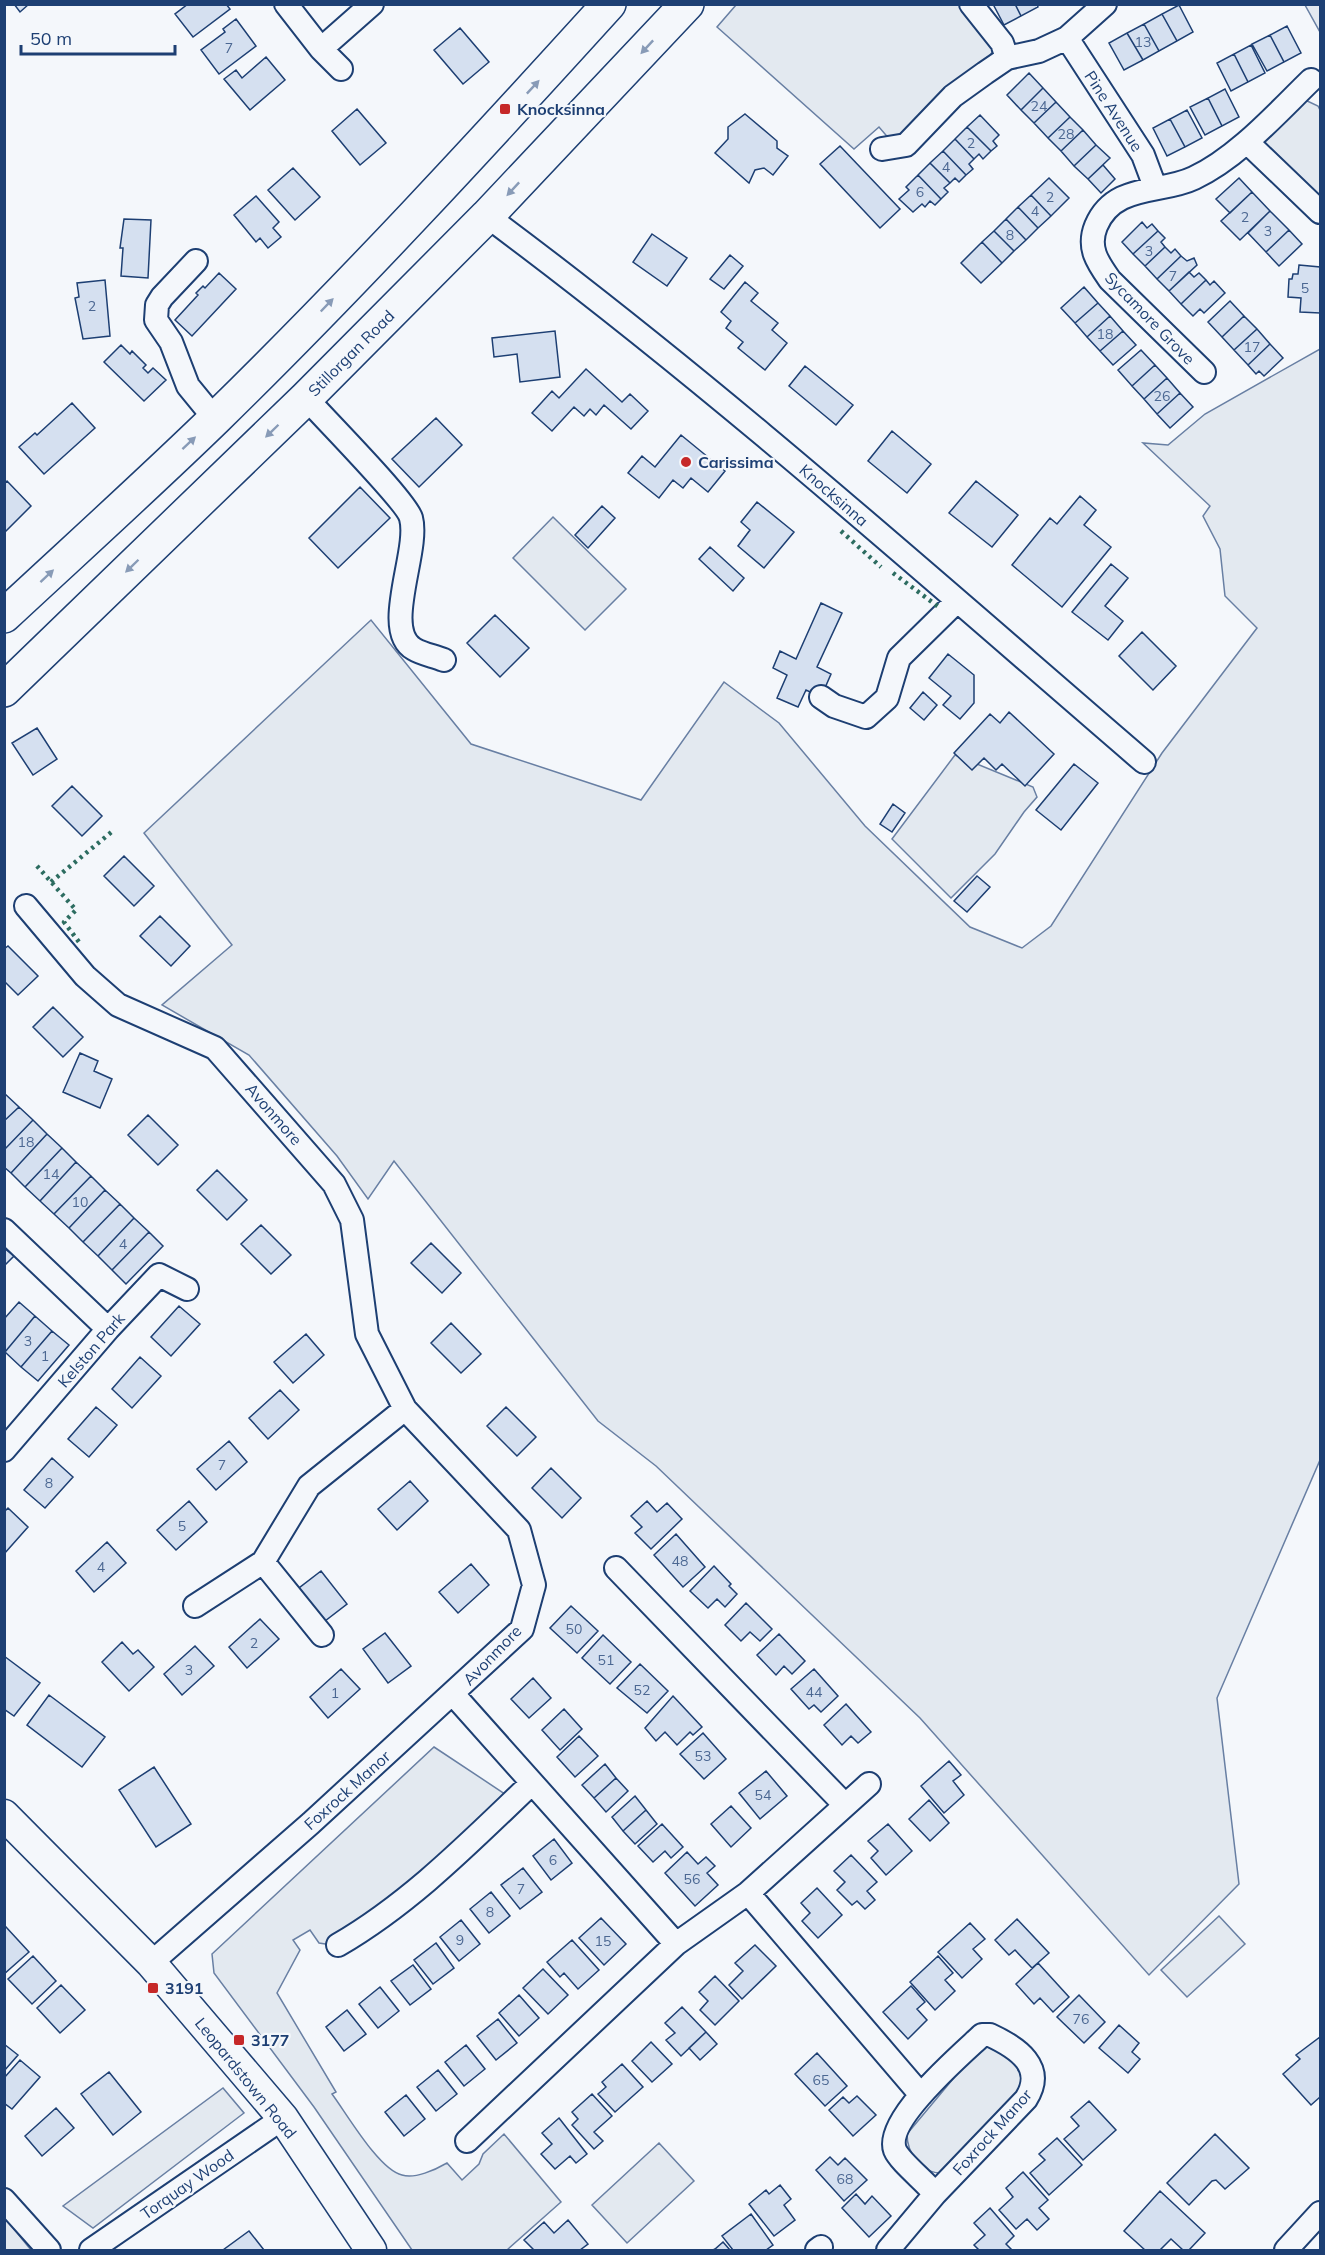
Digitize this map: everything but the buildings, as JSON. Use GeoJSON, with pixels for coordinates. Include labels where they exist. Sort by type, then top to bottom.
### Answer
{"type":"FeatureCollection","features":[{"type":"Feature","properties":{"kind":"highway"},"geometry":{"type":"LineString","coordinates":[[4,616],[215,418],[441,186],[609,4]]}},
{"type":"Feature","properties":{"kind":"highway","name":"Stillorgan Road"},"geometry":{"type":"LineString","coordinates":[[4,690],[306,398],[487,216],[687,4]]}},
{"type":"Feature","properties":{"kind":"main road","name":"Leopardstown Road"},"geometry":{"type":"LineString","coordinates":[[4,1815],[150,1963],[283,2118],[371,2250]]}},
{"type":"Feature","properties":{"kind":"street"},"geometry":{"type":"LineString","coordinates":[[286,4],[321,49],[341,69]]}},
{"type":"Feature","properties":{"kind":"street"},"geometry":{"type":"LineString","coordinates":[[321,49],[372,4]]}},
{"type":"Feature","properties":{"kind":"street"},"geometry":{"type":"LineString","coordinates":[[971,4],[1002,43],[1007,58]]}},
{"type":"Feature","properties":{"kind":"street"},"geometry":{"type":"LineString","coordinates":[[882,149],[906,145],[953,96],[1007,58],[1040,51],[1067,38],[1104,4]]}},
{"type":"Feature","properties":{"kind":"street","name":"Pine Avenue"},"geometry":{"type":"LineString","coordinates":[[1067,38],[1143,155],[1155,187]]}},
{"type":"Feature","properties":{"kind":"street","name":"Sycamore Grove"},"geometry":{"type":"LineString","coordinates":[[1204,372],[1110,280],[1092,250],[1092,236],[1108,206],[1155,187],[1194,178],[1247,142],[1311,80]]}},
{"type":"Feature","properties":{"kind":"street"},"geometry":{"type":"LineString","coordinates":[[1247,142],[1320,212]]}},
{"type":"Feature","properties":{"kind":"street","name":"Knocksinna"},"geometry":{"type":"LineString","coordinates":[[487,216],[563,273],[747,420],[1144,762]]}},
{"type":"Feature","properties":{"kind":"street"},"geometry":{"type":"LineString","coordinates":[[195,261],[162,297],[157,305],[156,320],[171,342],[188,386],[215,418]]}},
{"type":"Feature","properties":{"kind":"street"},"geometry":{"type":"LineString","coordinates":[[306,398],[411,516],[413,545],[399,609],[401,632],[412,648],[444,660]]}},
{"type":"Feature","properties":{"kind":"street"},"geometry":{"type":"LineString","coordinates":[[821,697],[834,706],[866,717],[887,698],[899,658],[957,601]]}},
{"type":"Feature","properties":{"kind":"street","name":"Avonmore"},"geometry":{"type":"LineString","coordinates":[[26,906],[85,976],[118,1005],[215,1048],[334,1184],[352,1220],[367,1334],[405,1409],[519,1530],[534,1585],[522,1629],[453,1694]]}},
{"type":"Feature","properties":{"kind":"street"},"geometry":{"type":"LineString","coordinates":[[4,1230],[108,1329]]}},
{"type":"Feature","properties":{"kind":"street","name":"Kelston Park"},"geometry":{"type":"LineString","coordinates":[[4,1450],[108,1329],[159,1275],[187,1288]]}},
{"type":"Feature","properties":{"kind":"street"},"geometry":{"type":"LineString","coordinates":[[195,1606],[263,1562],[309,1486],[405,1409]]}},
{"type":"Feature","properties":{"kind":"street"},"geometry":{"type":"LineString","coordinates":[[263,1562],[322,1635]]}},
{"type":"Feature","properties":{"kind":"street"},"geometry":{"type":"LineString","coordinates":[[616,1568],[845,1805]]}},
{"type":"Feature","properties":{"kind":"street"},"geometry":{"type":"LineString","coordinates":[[453,1694],[676,1944]]}},
{"type":"Feature","properties":{"kind":"street","name":"Foxrock Manor"},"geometry":{"type":"LineString","coordinates":[[150,1963],[311,1823],[453,1694]]}},
{"type":"Feature","properties":{"kind":"street"},"geometry":{"type":"LineString","coordinates":[[338,1945],[371,1926],[414,1894],[532,1783]]}},
{"type":"Feature","properties":{"kind":"street"},"geometry":{"type":"LineString","coordinates":[[467,2141],[676,1944],[748,1893],[869,1784]]}},
{"type":"Feature","properties":{"kind":"street"},"geometry":{"type":"LineString","coordinates":[[748,1893],[921,2095]]}},
{"type":"Feature","properties":{"kind":"street","name":"Foxrock Manor"},"geometry":{"type":"LineString","coordinates":[[888,2250],[935,2194],[1026,2099],[1033,2087],[1035,2075],[1028,2062],[997,2038],[986,2034],[921,2095],[897,2129],[894,2141],[895,2151],[935,2194]]}},
{"type":"Feature","properties":{"kind":"street","name":"Torquay Wood"},"geometry":{"type":"LineString","coordinates":[[91,2250],[283,2118]]}},
{"type":"Feature","properties":{"kind":"street"},"geometry":{"type":"LineString","coordinates":[[4,2200],[49,2250]]}},
{"type":"Feature","properties":{"kind":"street"},"geometry":{"type":"LineString","coordinates":[[1286,2250],[1320,2214]]}},
{"type":"Feature","properties":{"kind":"shaded area"},"geometry":{"type":"Polygon","coordinates":[[[736,5],[961,5],[994,48],[988,60],[897,141],[891,141],[879,127],[854,149],[717,27],[736,5]]]}},
{"type":"Feature","properties":{"kind":"shaded area"},"geometry":{"type":"Polygon","coordinates":[[[1305,5],[1320,5],[1320,32],[1305,5]]]}},
{"type":"Feature","properties":{"kind":"shaded area"},"geometry":{"type":"Polygon","coordinates":[[[1303,99],[1318,106],[1320,110],[1320,199],[1264,146],[1267,130],[1303,99]]]}},
{"type":"Feature","properties":{"kind":"shaded area"},"geometry":{"type":"Polygon","coordinates":[[[1320,349],[1320,1460],[1217,1698],[1239,1884],[1149,1975],[920,1718],[656,1466],[598,1421],[394,1161],[368,1199],[337,1156],[249,1055],[162,1005],[232,945],[144,833],[371,620],[471,744],[641,800],[724,682],[779,723],[865,826],[970,927],[1022,948],[1051,926],[1162,753],[1257,628],[1225,596],[1220,549],[1203,516],[1210,506],[1143,443],[1168,445],[1205,414],[1320,349]]]}},
{"type":"Feature","properties":{"kind":"shaded area"},"geometry":{"type":"Polygon","coordinates":[[[553,517],[626,589],[585,630],[513,558],[553,517]]]}},
{"type":"Feature","properties":{"kind":"shaded area"},"geometry":{"type":"Polygon","coordinates":[[[955,755],[1033,787],[1037,797],[995,854],[951,898],[892,839],[955,755]]]}},
{"type":"Feature","properties":{"kind":"shaded area"},"geometry":{"type":"Polygon","coordinates":[[[434,1747],[505,1794],[424,1872],[332,1945],[319,1943],[310,1930],[293,1940],[300,1950],[277,1993],[336,2092],[332,2094],[374,2152],[393,2171],[413,2176],[447,2163],[462,2180],[479,2164],[483,2154],[504,2134],[561,2202],[507,2250],[412,2250],[314,2107],[214,1973],[212,1954],[434,1747]]]}},
{"type":"Feature","properties":{"kind":"shaded area"},"geometry":{"type":"Polygon","coordinates":[[[1219,1916],[1245,1944],[1187,1997],[1161,1970],[1219,1916]]]}},
{"type":"Feature","properties":{"kind":"shaded area"},"geometry":{"type":"Polygon","coordinates":[[[989,2045],[1018,2064],[1024,2086],[943,2173],[929,2170],[922,2166],[913,2155],[907,2134],[978,2049],[989,2045]]]}},
{"type":"Feature","properties":{"kind":"shaded area"},"geometry":{"type":"Polygon","coordinates":[[[223,2088],[244,2113],[93,2228],[63,2206],[223,2088]]]}},
{"type":"Feature","properties":{"kind":"shaded area"},"geometry":{"type":"Polygon","coordinates":[[[659,2143],[694,2181],[627,2243],[592,2205],[659,2143]]]}},
{"type":"Feature","properties":{"kind":"shaded area"},"geometry":{"type":"Polygon","coordinates":[[[5,2218],[31,2250],[5,2250],[5,2218]]]}},
{"type":"Feature","properties":{"kind":"hedge"},"geometry":{"type":"LineString","coordinates":[[841,531],[881,567]]}},
{"type":"Feature","properties":{"kind":"hedge"},"geometry":{"type":"LineString","coordinates":[[893,573],[940,608]]}},
{"type":"Feature","properties":{"kind":"hedge"},"geometry":{"type":"LineString","coordinates":[[51,882],[114,830]]}},
{"type":"Feature","properties":{"kind":"hedge"},"geometry":{"type":"LineString","coordinates":[[37,866],[76,910],[64,922],[79,942]]}},
{"type":"Feature","properties":{"kind":"place","name":"Knocksinna"},"geometry":{"type":"Point","coordinates":[505,109]}},
{"type":"Feature","properties":{"kind":"place","name":"Carissima"},"geometry":{"type":"Point","coordinates":[686,462]}},
{"type":"Feature","properties":{"kind":"place","name":"3191"},"geometry":{"type":"Point","coordinates":[153,1988]}},
{"type":"Feature","properties":{"kind":"place","name":"3177"},"geometry":{"type":"Point","coordinates":[239,2040]}}]}
